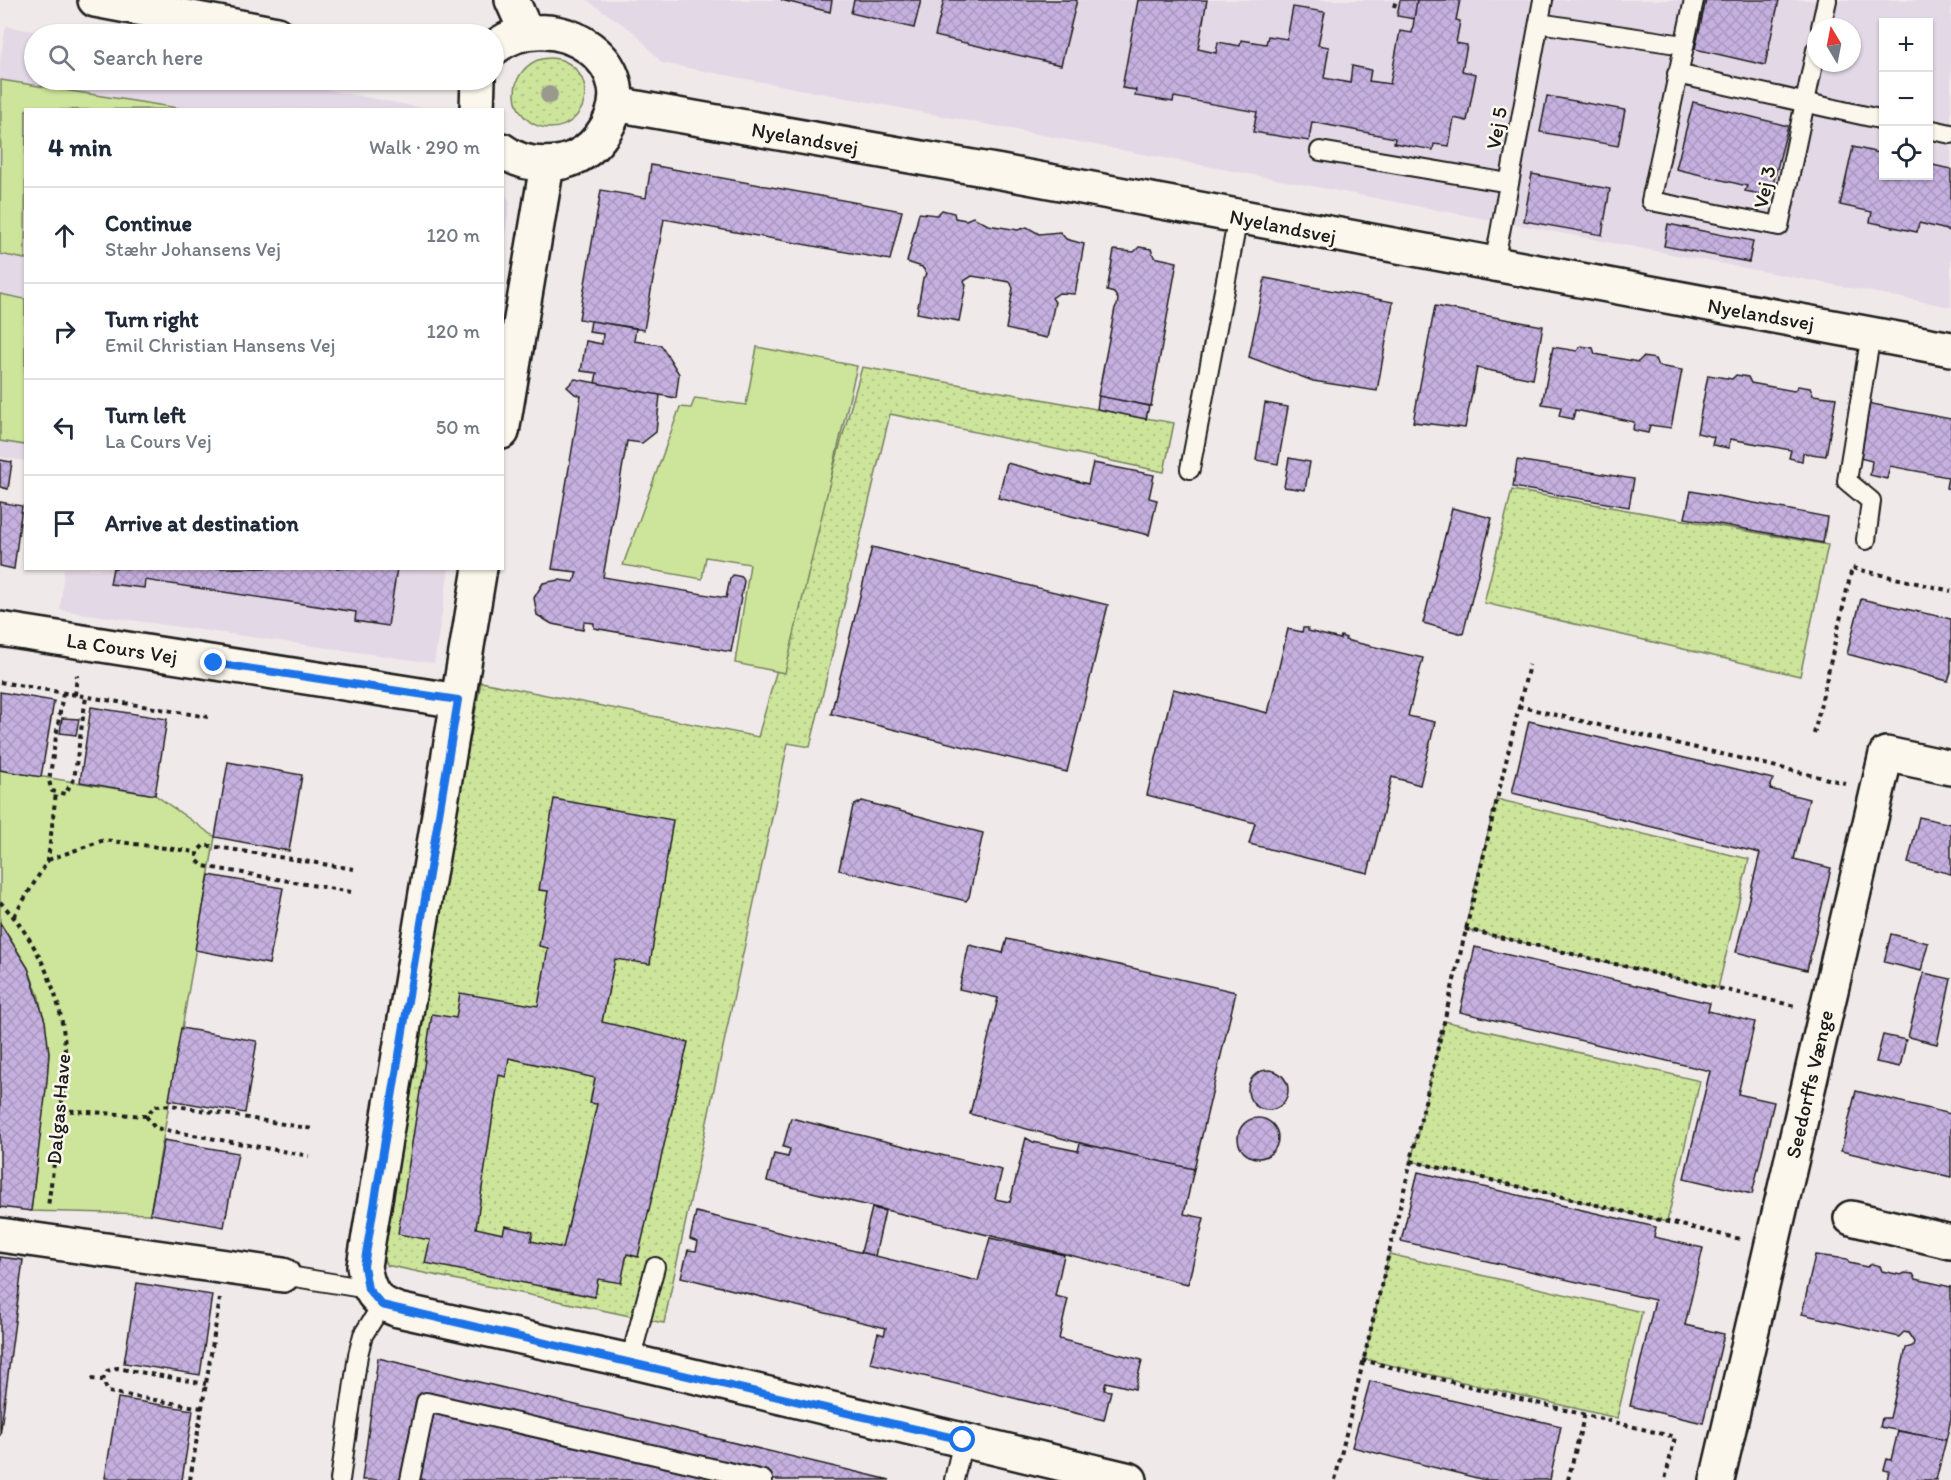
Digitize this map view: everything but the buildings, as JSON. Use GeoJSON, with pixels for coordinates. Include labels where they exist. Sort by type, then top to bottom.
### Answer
{"type":"FeatureCollection","features":[{"type":"Feature","properties":{"kind":"street"},"geometry":{"type":"LineString","coordinates":[[95,0],[223,24]]}},
{"type":"Feature","properties":{"kind":"street"},"geometry":{"type":"LineString","coordinates":[[504,36],[518,14],[569,28],[590,40],[610,66],[615,82],[615,104],[608,127],[592,147],[571,160],[547,165],[529,163],[504,151]]}},
{"type":"Feature","properties":{"kind":"street"},"geometry":{"type":"LineString","coordinates":[[477,108],[478,90]]}},
{"type":"Feature","properties":{"kind":"street","name":"Nyelandsvej"},"geometry":{"type":"LineString","coordinates":[[615,104],[1951,349]]}},
{"type":"Feature","properties":{"kind":"street"},"geometry":{"type":"LineString","coordinates":[[504,420],[547,165]]}},
{"type":"Feature","properties":{"kind":"street"},"geometry":{"type":"LineString","coordinates":[[480,570],[364,1266],[375,1297],[630,1361],[1130,1480]]}},
{"type":"Feature","properties":{"kind":"street","name":"La Cours Vej"},"geometry":{"type":"LineString","coordinates":[[0,629],[458,700]]}},
{"type":"Feature","properties":{"kind":"street","name":"Seedorffs Vænge"},"geometry":{"type":"LineString","coordinates":[[1717,1480],[1886,754],[1951,768]]}},
{"type":"Feature","properties":{"kind":"street"},"geometry":{"type":"LineString","coordinates":[[1851,1218],[1951,1242]]}},
{"type":"Feature","properties":{"kind":"street"},"geometry":{"type":"LineString","coordinates":[[0,1235],[283,1275]]}},
{"type":"Feature","properties":{"kind":"lane","name":"Vej 5"},"geometry":{"type":"LineString","coordinates":[[1494,265],[1543,0]]}},
{"type":"Feature","properties":{"kind":"lane","name":"Vej 3"},"geometry":{"type":"LineString","coordinates":[[1694,0],[1650,201],[1779,226],[1805,102]]}},
{"type":"Feature","properties":{"kind":"lane"},"geometry":{"type":"LineString","coordinates":[[1823,18],[1827,0]]}},
{"type":"Feature","properties":{"kind":"lane"},"geometry":{"type":"LineString","coordinates":[[1539,23],[1683,45]]}},
{"type":"Feature","properties":{"kind":"lane"},"geometry":{"type":"LineString","coordinates":[[1805,102],[1811,72]]}},
{"type":"Feature","properties":{"kind":"lane"},"geometry":{"type":"LineString","coordinates":[[1677,75],[1879,119]]}},
{"type":"Feature","properties":{"kind":"lane"},"geometry":{"type":"LineString","coordinates":[[1933,130],[1951,134]]}},
{"type":"Feature","properties":{"kind":"lane"},"geometry":{"type":"LineString","coordinates":[[1320,151],[1509,183]]}},
{"type":"Feature","properties":{"kind":"lane"},"geometry":{"type":"LineString","coordinates":[[1190,469],[1238,217]]}},
{"type":"Feature","properties":{"kind":"lane"},"geometry":{"type":"LineString","coordinates":[[1866,540],[1871,501],[1847,481],[1871,334]]}},
{"type":"Feature","properties":{"kind":"lane"},"geometry":{"type":"LineString","coordinates":[[630,1361],[655,1267]]}},
{"type":"Feature","properties":{"kind":"lane"},"geometry":{"type":"LineString","coordinates":[[283,1275],[375,1297],[361,1345],[340,1480]]}},
{"type":"Feature","properties":{"kind":"lane"},"geometry":{"type":"LineString","coordinates":[[410,1480],[426,1402],[763,1480]]}},
{"type":"Feature","properties":{"kind":"lane"},"geometry":{"type":"LineString","coordinates":[[954,1480],[963,1440]]}},
{"type":"Feature","properties":{"kind":"path"},"geometry":{"type":"LineString","coordinates":[[1394,7],[1396,0]]}},
{"type":"Feature","properties":{"kind":"path"},"geometry":{"type":"LineString","coordinates":[[1814,734],[1852,568],[1951,591]]}},
{"type":"Feature","properties":{"kind":"path"},"geometry":{"type":"LineString","coordinates":[[1335,1480],[1529,665]]}},
{"type":"Feature","properties":{"kind":"path"},"geometry":{"type":"LineString","coordinates":[[0,682],[208,717]]}},
{"type":"Feature","properties":{"kind":"path"},"geometry":{"type":"LineString","coordinates":[[63,693],[49,781],[52,791],[65,794],[74,779],[86,697]]}},
{"type":"Feature","properties":{"kind":"path"},"geometry":{"type":"LineString","coordinates":[[1518,706],[1878,790]]}},
{"type":"Feature","properties":{"kind":"path"},"geometry":{"type":"LineString","coordinates":[[14,916],[48,860],[56,792]]}},
{"type":"Feature","properties":{"kind":"path"},"geometry":{"type":"LineString","coordinates":[[48,860],[104,840],[196,852],[204,845],[354,869]]}},
{"type":"Feature","properties":{"kind":"path"},"geometry":{"type":"LineString","coordinates":[[196,852],[197,860],[203,866],[351,891]]}},
{"type":"Feature","properties":{"kind":"path","name":"Dalgas Have"},"geometry":{"type":"LineString","coordinates":[[0,902],[14,916],[41,959],[58,1008],[65,1058],[61,1110],[43,1240]]}},
{"type":"Feature","properties":{"kind":"path"},"geometry":{"type":"LineString","coordinates":[[1466,929],[1825,1014]]}},
{"type":"Feature","properties":{"kind":"path"},"geometry":{"type":"LineString","coordinates":[[146,1116],[155,1106],[171,1105],[313,1129]]}},
{"type":"Feature","properties":{"kind":"path"},"geometry":{"type":"LineString","coordinates":[[61,1110],[146,1116],[155,1128],[309,1156]]}},
{"type":"Feature","properties":{"kind":"path"},"geometry":{"type":"LineString","coordinates":[[1411,1161],[1771,1246]]}},
{"type":"Feature","properties":{"kind":"path"},"geometry":{"type":"LineString","coordinates":[[190,1480],[226,1266]]}},
{"type":"Feature","properties":{"kind":"path"},"geometry":{"type":"LineString","coordinates":[[1362,1360],[1585,1413],[1675,1437],[1665,1480]]}},
{"type":"Feature","properties":{"kind":"path"},"geometry":{"type":"LineString","coordinates":[[202,1408],[108,1392],[103,1380],[107,1371],[117,1368],[206,1384]]}},
{"type":"Feature","properties":{"kind":"path"},"geometry":{"type":"LineString","coordinates":[[91,1379],[103,1380]]}},
{"type":"Feature","properties":{"kind":"path"},"geometry":{"type":"LineString","coordinates":[[1568,1480],[1585,1413]]}},
{"type":"Feature","properties":{"kind":"shaded area"},"geometry":{"type":"Polygon","coordinates":[[[587,0],[1951,0],[1951,307],[662,63],[634,32],[587,0]]]}},
{"type":"Feature","properties":{"kind":"shaded area"},"geometry":{"type":"Polygon","coordinates":[[[6,26],[24,29],[24,90],[328,90],[423,108],[24,108],[24,461],[0,457],[0,60],[6,26]]]}},
{"type":"Feature","properties":{"kind":"shaded area"},"geometry":{"type":"Polygon","coordinates":[[[504,192],[510,201],[504,242],[504,192]]]}},
{"type":"Feature","properties":{"kind":"shaded area"},"geometry":{"type":"Polygon","coordinates":[[[64,570],[449,570],[434,663],[60,610],[64,570]]]}},
{"type":"Feature","properties":{"kind":"green space"},"geometry":{"type":"Polygon","coordinates":[[[550,58],[563,61],[575,68],[582,80],[585,93],[582,106],[575,118],[563,125],[550,128],[537,125],[525,118],[518,106],[515,93],[518,80],[525,68],[537,61],[550,58]]]}},
{"type":"Feature","properties":{"kind":"green space"},"geometry":{"type":"Polygon","coordinates":[[[1,80],[24,84],[24,90],[64,90],[178,108],[24,108],[24,259],[0,254],[1,80]]]}},
{"type":"Feature","properties":{"kind":"green space"},"geometry":{"type":"Polygon","coordinates":[[[0,294],[24,299],[24,445],[0,441],[0,294]]]}},
{"type":"Feature","properties":{"kind":"green space"},"geometry":{"type":"Polygon","coordinates":[[[757,347],[857,366],[785,673],[735,663],[750,564],[706,557],[702,579],[623,565],[680,407],[691,408],[695,398],[746,405],[757,347]]]}},
{"type":"Feature","properties":{"kind":"green space"},"geometry":{"type":"Polygon","coordinates":[[[862,367],[1174,423],[1164,472],[890,414],[810,747],[788,743],[664,1323],[386,1265],[376,1236],[481,682],[758,737],[862,367]]]}},
{"type":"Feature","properties":{"kind":"green space"},"geometry":{"type":"Polygon","coordinates":[[[1512,490],[1828,545],[1800,676],[1484,603],[1512,490]]]}},
{"type":"Feature","properties":{"kind":"green space"},"geometry":{"type":"Polygon","coordinates":[[[0,770],[155,795],[215,837],[150,1214],[31,1211],[49,1053],[39,997],[28,968],[0,923],[0,770]]]}},
{"type":"Feature","properties":{"kind":"green space"},"geometry":{"type":"Polygon","coordinates":[[[1496,799],[1749,859],[1718,988],[1465,929],[1496,799]]]}},
{"type":"Feature","properties":{"kind":"green space"},"geometry":{"type":"Polygon","coordinates":[[[1444,1021],[1700,1081],[1667,1222],[1411,1161],[1444,1021]]]}},
{"type":"Feature","properties":{"kind":"green space"},"geometry":{"type":"Polygon","coordinates":[[[1389,1254],[1642,1312],[1617,1418],[1364,1359],[1389,1254]]]}},
{"type":"Feature","properties":{"kind":"route"},"geometry":{"type":"LineString","coordinates":[[214,663],[458,700],[364,1266],[368,1289],[382,1305],[963,1440]]}}]}
